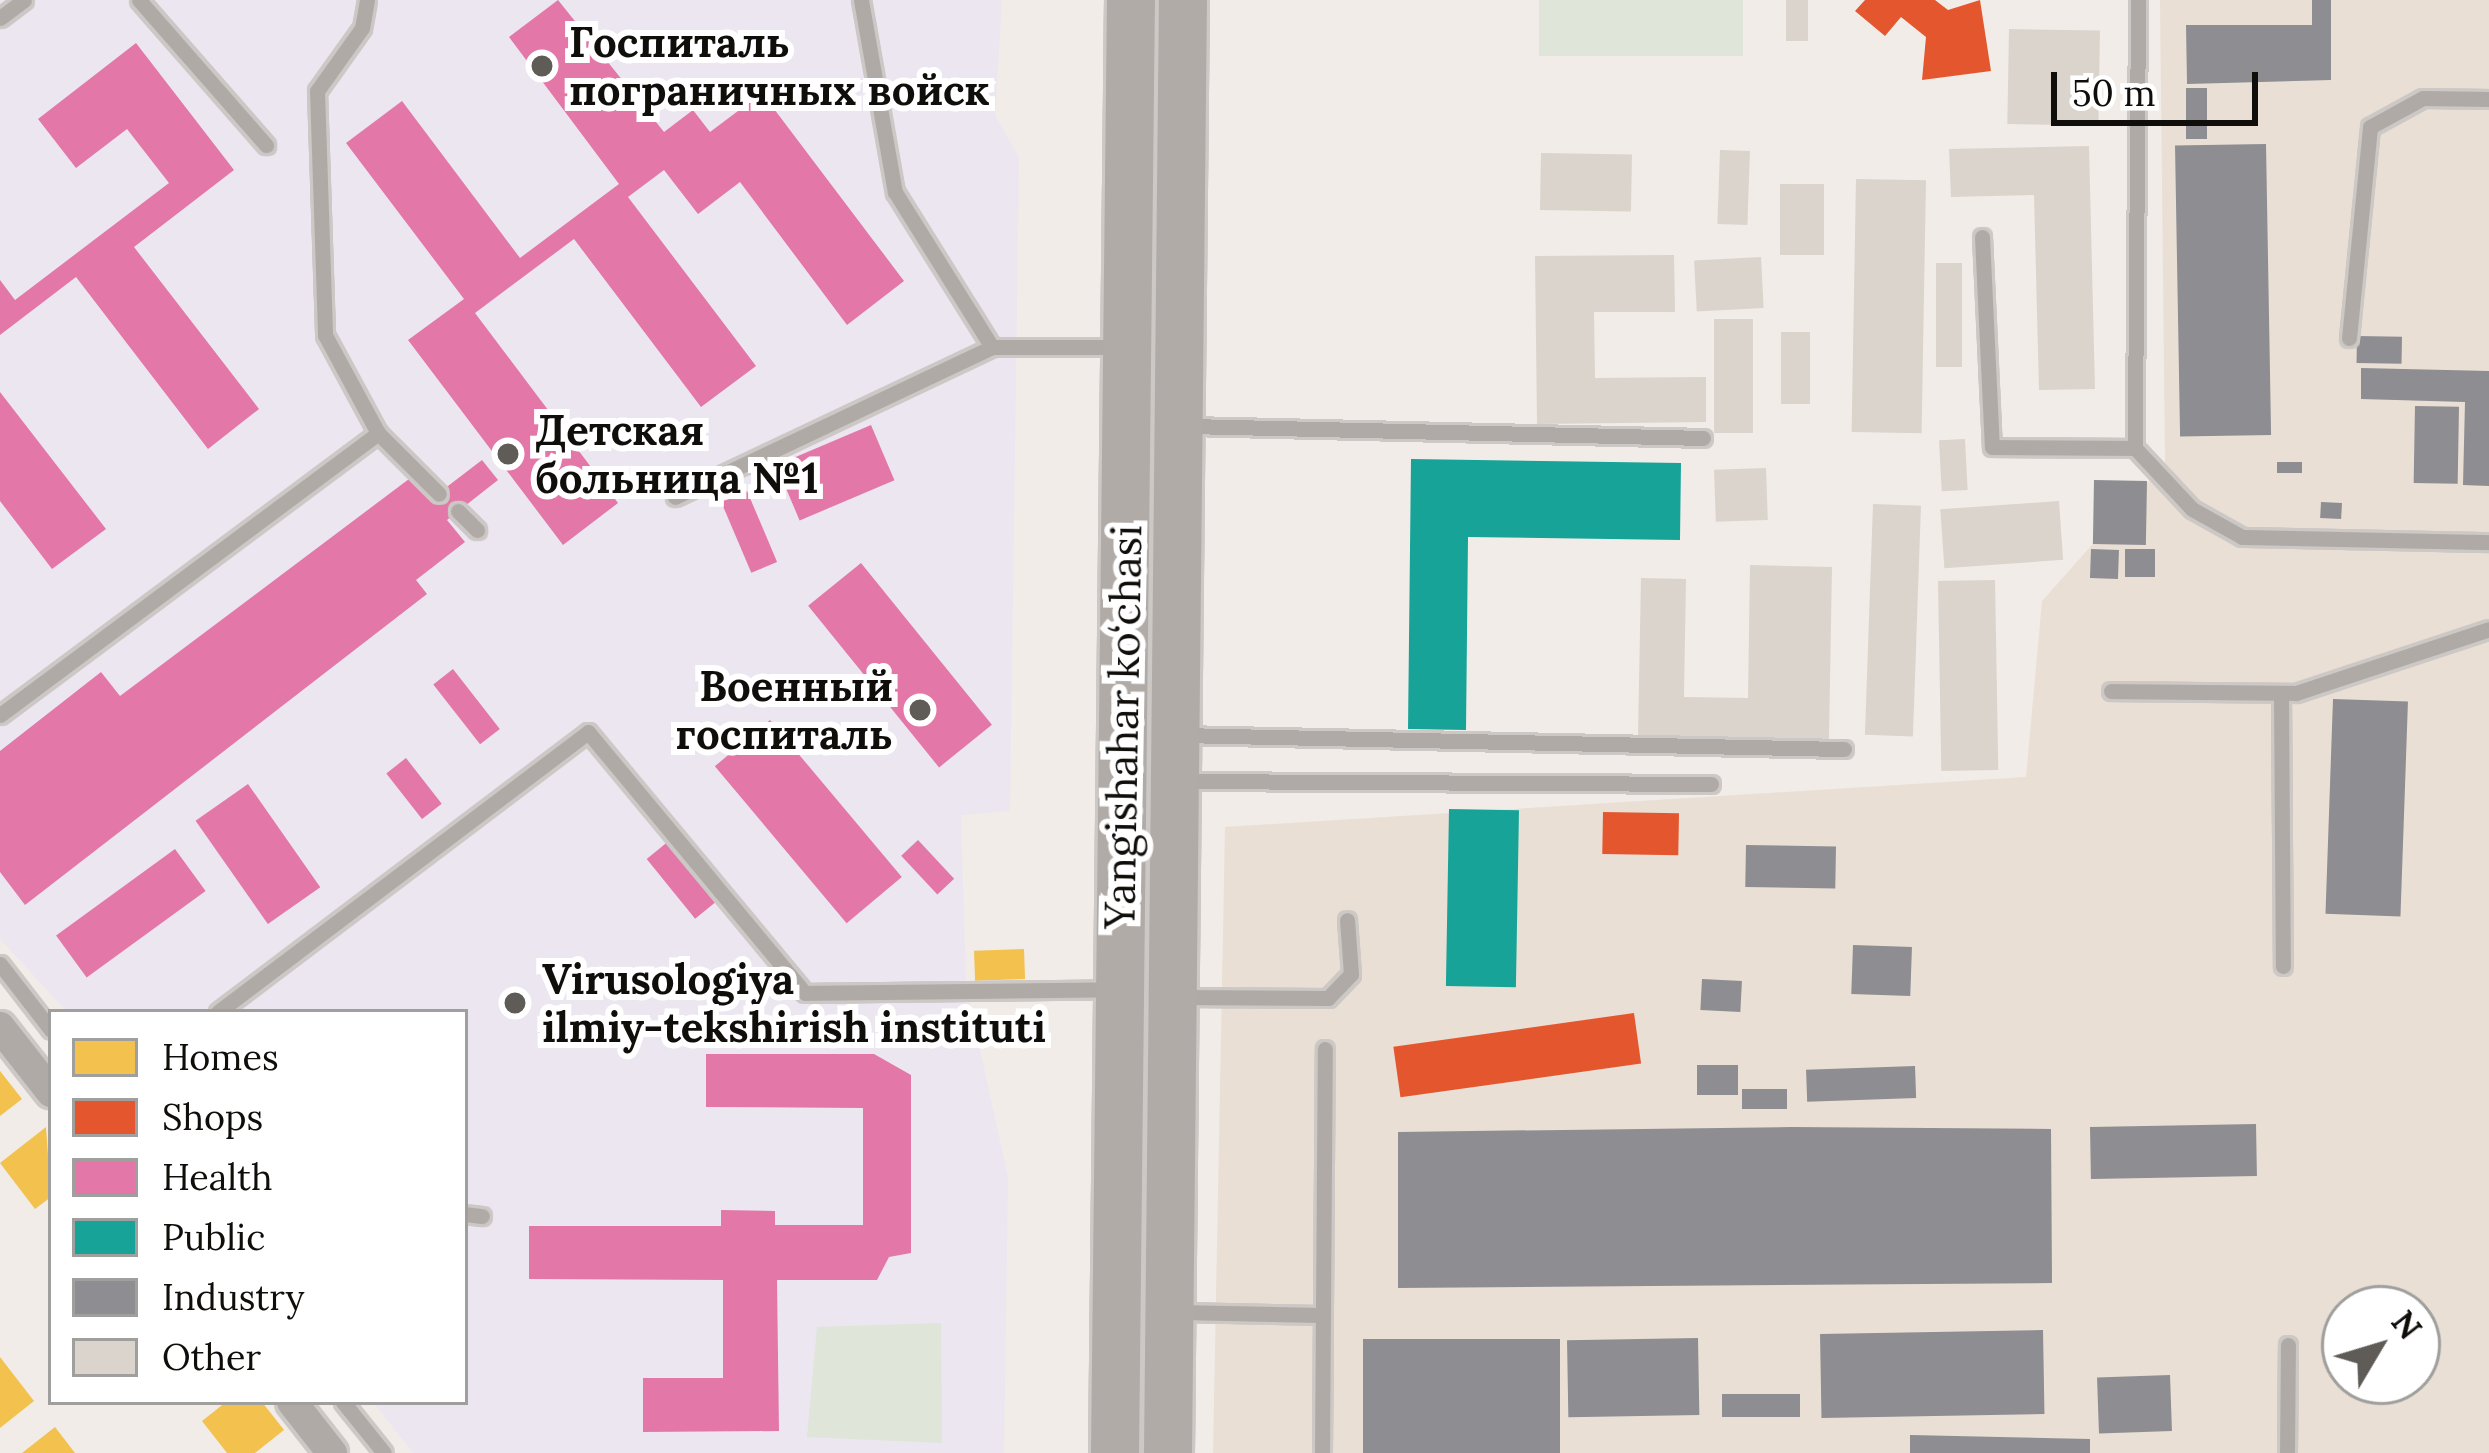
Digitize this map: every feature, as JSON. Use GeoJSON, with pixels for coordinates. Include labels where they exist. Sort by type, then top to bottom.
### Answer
{"type":"FeatureCollection","features":[{"type":"Feature","properties":{"kind":"main road","name":"Yangishahar ko‘chasi"},"geometry":{"type":"LineString","coordinates":[[1115,1453],[1131,0]]}},
{"type":"Feature","properties":{"kind":"main road","name":"Yangishahar ko‘chasi"},"geometry":{"type":"LineString","coordinates":[[1168,1453],[1183,0]]}},
{"type":"Feature","properties":{"kind":"main road"},"geometry":{"type":"LineString","coordinates":[[1121,924],[1149,910],[1174,925]]}},
{"type":"Feature","properties":{"kind":"street"},"geometry":{"type":"LineString","coordinates":[[0,1027],[48,1088]]}},
{"type":"Feature","properties":{"kind":"street"},"geometry":{"type":"LineString","coordinates":[[294,1405],[332,1453]]}},
{"type":"Feature","properties":{"kind":"lane"},"geometry":{"type":"LineString","coordinates":[[0,18],[24,0]]}},
{"type":"Feature","properties":{"kind":"lane"},"geometry":{"type":"LineString","coordinates":[[139,0],[266,146]]}},
{"type":"Feature","properties":{"kind":"lane"},"geometry":{"type":"LineString","coordinates":[[367,0],[362,28],[316,91],[311,163],[326,335],[378,434],[439,494]]}},
{"type":"Feature","properties":{"kind":"lane"},"geometry":{"type":"LineString","coordinates":[[861,0],[895,193],[992,347]]}},
{"type":"Feature","properties":{"kind":"lane"},"geometry":{"type":"LineString","coordinates":[[2138,0],[2135,448],[2192,509],[2242,537],[2489,542]]}},
{"type":"Feature","properties":{"kind":"lane"},"geometry":{"type":"LineString","coordinates":[[2350,338],[2370,127],[2423,98],[2489,99]]}},
{"type":"Feature","properties":{"kind":"lane"},"geometry":{"type":"LineString","coordinates":[[1982,237],[1992,446],[2135,448]]}},
{"type":"Feature","properties":{"kind":"lane"},"geometry":{"type":"LineString","coordinates":[[675,497],[992,347],[1127,347]]}},
{"type":"Feature","properties":{"kind":"lane"},"geometry":{"type":"LineString","coordinates":[[1179,425],[1702,438]]}},
{"type":"Feature","properties":{"kind":"lane"},"geometry":{"type":"LineString","coordinates":[[0,715],[378,434]]}},
{"type":"Feature","properties":{"kind":"lane"},"geometry":{"type":"LineString","coordinates":[[458,511],[478,530]]}},
{"type":"Feature","properties":{"kind":"lane"},"geometry":{"type":"LineString","coordinates":[[2111,692],[2281,694],[2489,629]]}},
{"type":"Feature","properties":{"kind":"lane"},"geometry":{"type":"LineString","coordinates":[[2281,694],[2283,966]]}},
{"type":"Feature","properties":{"kind":"lane"},"geometry":{"type":"LineString","coordinates":[[222,1009],[588,732],[806,993],[1120,989]]}},
{"type":"Feature","properties":{"kind":"lane"},"geometry":{"type":"LineString","coordinates":[[1175,758],[1844,749]]}},
{"type":"Feature","properties":{"kind":"lane"},"geometry":{"type":"LineString","coordinates":[[1175,758],[1711,784]]}},
{"type":"Feature","properties":{"kind":"lane"},"geometry":{"type":"LineString","coordinates":[[1173,997],[1328,998],[1351,974],[1347,920]]}},
{"type":"Feature","properties":{"kind":"lane"},"geometry":{"type":"LineString","coordinates":[[0,964],[48,1026]]}},
{"type":"Feature","properties":{"kind":"lane"},"geometry":{"type":"LineString","coordinates":[[1322,1453],[1325,1049]]}},
{"type":"Feature","properties":{"kind":"lane"},"geometry":{"type":"LineString","coordinates":[[1170,1312],[1323,1315]]}},
{"type":"Feature","properties":{"kind":"lane"},"geometry":{"type":"LineString","coordinates":[[2287,1453],[2288,1345]]}},
{"type":"Feature","properties":{"kind":"lane"},"geometry":{"type":"LineString","coordinates":[[346,1405],[384,1453]]}},
{"type":"Feature","properties":{"kind":"shaded area","name":"Детская больница №1"},"geometry":{"type":"Polygon","coordinates":[[[0,0],[1002,0],[995,115],[1019,157],[1010,811],[961,815],[966,985],[1008,1178],[1004,1453],[413,1453],[375,1405],[468,1405],[468,1009],[64,1009],[0,939],[0,0]]]}},
{"type":"Feature","properties":{"kind":"shaded area"},"geometry":{"type":"Polygon","coordinates":[[[1539,0],[1743,0],[1743,56],[1539,56],[1539,0]]]}},
{"type":"Feature","properties":{"kind":"shaded area"},"geometry":{"type":"Polygon","coordinates":[[[2160,0],[2489,0],[2489,1453],[1213,1453],[1225,827],[2026,777],[2042,601],[2165,463],[2160,0]]]}},
{"type":"Feature","properties":{"kind":"shaded area"},"geometry":{"type":"Polygon","coordinates":[[[941,1323],[942,1443],[807,1437],[817,1327],[941,1323]]]}},
{"type":"Feature","properties":{"kind":"building: Homes"},"geometry":{"type":"Polygon","coordinates":[[[1024,949],[1025,979],[975,981],[974,951],[1024,949]]]}},
{"type":"Feature","properties":{"kind":"building: Homes"},"geometry":{"type":"Polygon","coordinates":[[[0,1071],[22,1099],[0,1116],[0,1071]]]}},
{"type":"Feature","properties":{"kind":"building: Homes"},"geometry":{"type":"Polygon","coordinates":[[[46,1127],[48,1199],[35,1209],[0,1163],[46,1127]]]}},
{"type":"Feature","properties":{"kind":"building: Homes"},"geometry":{"type":"Polygon","coordinates":[[[0,1357],[34,1401],[0,1428],[0,1357]]]}},
{"type":"Feature","properties":{"kind":"building: Homes"},"geometry":{"type":"Polygon","coordinates":[[[222,1405],[264,1405],[284,1430],[255,1453],[227,1453],[202,1421],[222,1405]]]}},
{"type":"Feature","properties":{"kind":"building: Homes"},"geometry":{"type":"Polygon","coordinates":[[[55,1427],[75,1453],[22,1453],[55,1427]]]}},
{"type":"Feature","properties":{"kind":"building: Shops"},"geometry":{"type":"Polygon","coordinates":[[[1865,0],[1935,0],[1948,10],[1980,0],[1991,71],[1922,80],[1926,37],[1901,17],[1885,36],[1855,11],[1865,0]]]}},
{"type":"Feature","properties":{"kind":"building: Shops"},"geometry":{"type":"Polygon","coordinates":[[[1603,812],[1679,813],[1678,855],[1602,854],[1603,812]]]}},
{"type":"Feature","properties":{"kind":"building: Shops"},"geometry":{"type":"Polygon","coordinates":[[[1634,1013],[1641,1064],[1400,1097],[1393,1047],[1634,1013]]]}},
{"type":"Feature","properties":{"kind":"building: Health"},"geometry":{"type":"Polygon","coordinates":[[[558,0],[664,132],[693,110],[710,132],[762,93],[904,281],[847,325],[740,182],[698,214],[664,170],[628,197],[756,366],[701,407],[574,239],[475,313],[618,503],[563,545],[408,340],[464,299],[346,143],[402,101],[520,258],[619,184],[509,37],[558,0]]]}},
{"type":"Feature","properties":{"kind":"building: Health"},"geometry":{"type":"Polygon","coordinates":[[[136,43],[234,170],[134,247],[259,409],[208,449],[76,277],[0,335],[0,280],[15,300],[169,183],[127,129],[76,168],[38,119],[136,43]]]}},
{"type":"Feature","properties":{"kind":"building: Health"},"geometry":{"type":"Polygon","coordinates":[[[0,392],[106,529],[52,569],[0,501],[0,392]]]}},
{"type":"Feature","properties":{"kind":"building: Health"},"geometry":{"type":"Polygon","coordinates":[[[871,425],[894,480],[800,520],[776,465],[871,425]]]}},
{"type":"Feature","properties":{"kind":"building: Health"},"geometry":{"type":"Polygon","coordinates":[[[482,460],[498,480],[447,520],[465,542],[416,580],[427,594],[25,905],[0,872],[0,751],[101,672],[120,696],[413,476],[431,499],[482,460]]]}},
{"type":"Feature","properties":{"kind":"building: Health"},"geometry":{"type":"Polygon","coordinates":[[[747,491],[777,562],[751,573],[721,502],[747,491]]]}},
{"type":"Feature","properties":{"kind":"building: Health"},"geometry":{"type":"Polygon","coordinates":[[[861,563],[992,725],[939,767],[808,606],[861,563]]]}},
{"type":"Feature","properties":{"kind":"building: Health"},"geometry":{"type":"Polygon","coordinates":[[[453,669],[500,729],[480,744],[433,684],[453,669]]]}},
{"type":"Feature","properties":{"kind":"building: Health"},"geometry":{"type":"Polygon","coordinates":[[[770,720],[902,877],[847,923],[715,766],[770,720]]]}},
{"type":"Feature","properties":{"kind":"building: Health"},"geometry":{"type":"Polygon","coordinates":[[[406,758],[442,804],[422,819],[386,773],[406,758]]]}},
{"type":"Feature","properties":{"kind":"building: Health"},"geometry":{"type":"Polygon","coordinates":[[[248,784],[320,887],[268,924],[196,821],[248,784]]]}},
{"type":"Feature","properties":{"kind":"building: Health"},"geometry":{"type":"Polygon","coordinates":[[[670,840],[718,900],[695,919],[647,859],[670,840]]]}},
{"type":"Feature","properties":{"kind":"building: Health"},"geometry":{"type":"Polygon","coordinates":[[[918,840],[954,879],[937,894],[901,856],[918,840]]]}},
{"type":"Feature","properties":{"kind":"building: Health"},"geometry":{"type":"Polygon","coordinates":[[[175,849],[206,891],[87,977],[56,935],[175,849]]]}},
{"type":"Feature","properties":{"kind":"building: Health"},"geometry":{"type":"Polygon","coordinates":[[[706,1054],[874,1054],[911,1075],[911,1253],[889,1257],[877,1280],[777,1280],[779,1431],[643,1432],[643,1378],[723,1378],[723,1280],[529,1279],[529,1226],[721,1226],[721,1210],[775,1211],[775,1225],[863,1225],[863,1108],[706,1107],[706,1054]]]}},
{"type":"Feature","properties":{"kind":"building: Public"},"geometry":{"type":"Polygon","coordinates":[[[1411,459],[1681,463],[1680,540],[1468,537],[1466,730],[1408,729],[1411,459]]]}},
{"type":"Feature","properties":{"kind":"building: Public"},"geometry":{"type":"Polygon","coordinates":[[[1449,809],[1519,810],[1516,987],[1446,986],[1449,809]]]}},
{"type":"Feature","properties":{"kind":"building: Industry"},"geometry":{"type":"Polygon","coordinates":[[[2312,0],[2331,0],[2331,80],[2187,84],[2186,25],[2312,25],[2312,0]]]}},
{"type":"Feature","properties":{"kind":"building: Industry"},"geometry":{"type":"Polygon","coordinates":[[[2186,88],[2207,88],[2207,139],[2186,139],[2186,88]]]}},
{"type":"Feature","properties":{"kind":"building: Industry"},"geometry":{"type":"Polygon","coordinates":[[[2266,144],[2271,435],[2180,437],[2175,146],[2266,144]]]}},
{"type":"Feature","properties":{"kind":"building: Industry"},"geometry":{"type":"Polygon","coordinates":[[[2357,336],[2402,337],[2402,364],[2357,363],[2357,336]]]}},
{"type":"Feature","properties":{"kind":"building: Industry"},"geometry":{"type":"Polygon","coordinates":[[[2361,368],[2489,371],[2489,486],[2463,485],[2465,402],[2361,399],[2361,368]]]}},
{"type":"Feature","properties":{"kind":"building: Industry"},"geometry":{"type":"Polygon","coordinates":[[[2415,406],[2459,407],[2458,484],[2414,483],[2415,406]]]}},
{"type":"Feature","properties":{"kind":"building: Industry"},"geometry":{"type":"Polygon","coordinates":[[[2277,462],[2302,462],[2302,473],[2277,473],[2277,462]]]}},
{"type":"Feature","properties":{"kind":"building: Industry"},"geometry":{"type":"Polygon","coordinates":[[[2094,480],[2147,481],[2146,545],[2093,544],[2094,480]]]}},
{"type":"Feature","properties":{"kind":"building: Industry"},"geometry":{"type":"Polygon","coordinates":[[[2321,502],[2342,503],[2341,519],[2320,518],[2321,502]]]}},
{"type":"Feature","properties":{"kind":"building: Industry"},"geometry":{"type":"Polygon","coordinates":[[[2091,549],[2119,550],[2118,579],[2090,578],[2091,549]]]}},
{"type":"Feature","properties":{"kind":"building: Industry"},"geometry":{"type":"Polygon","coordinates":[[[2125,549],[2155,549],[2155,577],[2125,577],[2125,549]]]}},
{"type":"Feature","properties":{"kind":"building: Industry"},"geometry":{"type":"Polygon","coordinates":[[[2333,699],[2408,702],[2400,916],[2325,914],[2333,699]]]}},
{"type":"Feature","properties":{"kind":"building: Industry"},"geometry":{"type":"Polygon","coordinates":[[[1746,845],[1836,847],[1835,889],[1745,887],[1746,845]]]}},
{"type":"Feature","properties":{"kind":"building: Industry"},"geometry":{"type":"Polygon","coordinates":[[[1853,945],[1912,947],[1910,996],[1851,994],[1853,945]]]}},
{"type":"Feature","properties":{"kind":"building: Industry"},"geometry":{"type":"Polygon","coordinates":[[[1702,979],[1742,981],[1740,1012],[1700,1010],[1702,979]]]}},
{"type":"Feature","properties":{"kind":"building: Industry"},"geometry":{"type":"Polygon","coordinates":[[[1697,1065],[1738,1065],[1738,1095],[1697,1095],[1697,1065]]]}},
{"type":"Feature","properties":{"kind":"building: Industry"},"geometry":{"type":"Polygon","coordinates":[[[1915,1066],[1916,1098],[1807,1102],[1806,1070],[1915,1066]]]}},
{"type":"Feature","properties":{"kind":"building: Industry"},"geometry":{"type":"Polygon","coordinates":[[[1742,1089],[1787,1089],[1787,1109],[1742,1109],[1742,1089]]]}},
{"type":"Feature","properties":{"kind":"building: Industry"},"geometry":{"type":"Polygon","coordinates":[[[2256,1124],[2257,1176],[2091,1179],[2090,1127],[2256,1124]]]}},
{"type":"Feature","properties":{"kind":"building: Industry"},"geometry":{"type":"Polygon","coordinates":[[[2051,1129],[2052,1283],[1398,1288],[1398,1132],[2051,1129]]]}},
{"type":"Feature","properties":{"kind":"building: Industry"},"geometry":{"type":"Polygon","coordinates":[[[2043,1330],[2044,1414],[1821,1418],[1820,1334],[2043,1330]]]}},
{"type":"Feature","properties":{"kind":"building: Industry"},"geometry":{"type":"Polygon","coordinates":[[[1698,1338],[1699,1415],[1568,1417],[1567,1340],[1698,1338]]]}},
{"type":"Feature","properties":{"kind":"building: Industry"},"geometry":{"type":"Polygon","coordinates":[[[1363,1339],[1560,1339],[1560,1453],[1363,1453],[1363,1339]]]}},
{"type":"Feature","properties":{"kind":"building: Industry"},"geometry":{"type":"Polygon","coordinates":[[[2170,1375],[2172,1431],[2099,1434],[2097,1378],[2170,1375]]]}},
{"type":"Feature","properties":{"kind":"building: Industry"},"geometry":{"type":"Polygon","coordinates":[[[1722,1394],[1800,1394],[1800,1417],[1722,1417],[1722,1394]]]}},
{"type":"Feature","properties":{"kind":"building: Industry"},"geometry":{"type":"Polygon","coordinates":[[[1910,1435],[2090,1439],[2090,1453],[1910,1453],[1910,1435]]]}},
{"type":"Feature","properties":{"kind":"building: Other"},"geometry":{"type":"Polygon","coordinates":[[[1786,0],[1808,0],[1808,41],[1786,41],[1786,0]]]}},
{"type":"Feature","properties":{"kind":"building: Other"},"geometry":{"type":"Polygon","coordinates":[[[2009,29],[2100,31],[2098,126],[2007,124],[2009,29]]]}},
{"type":"Feature","properties":{"kind":"building: Other"},"geometry":{"type":"Polygon","coordinates":[[[2089,146],[2095,389],[2039,390],[2034,195],[1951,197],[1949,149],[2089,146]]]}},
{"type":"Feature","properties":{"kind":"building: Other"},"geometry":{"type":"Polygon","coordinates":[[[1720,150],[1750,151],[1747,225],[1717,224],[1720,150]]]}},
{"type":"Feature","properties":{"kind":"building: Other"},"geometry":{"type":"Polygon","coordinates":[[[1541,153],[1632,155],[1631,212],[1540,210],[1541,153]]]}},
{"type":"Feature","properties":{"kind":"building: Other"},"geometry":{"type":"Polygon","coordinates":[[[1856,179],[1926,180],[1922,433],[1852,432],[1856,179]]]}},
{"type":"Feature","properties":{"kind":"building: Other"},"geometry":{"type":"Polygon","coordinates":[[[1780,184],[1824,184],[1824,255],[1780,255],[1780,184]]]}},
{"type":"Feature","properties":{"kind":"building: Other"},"geometry":{"type":"Polygon","coordinates":[[[1674,255],[1675,312],[1594,312],[1595,378],[1706,377],[1706,422],[1537,424],[1535,256],[1674,255]]]}},
{"type":"Feature","properties":{"kind":"building: Other"},"geometry":{"type":"Polygon","coordinates":[[[1761,257],[1764,308],[1697,311],[1694,261],[1761,257]]]}},
{"type":"Feature","properties":{"kind":"building: Other"},"geometry":{"type":"Polygon","coordinates":[[[1936,263],[1962,263],[1962,367],[1936,367],[1936,263]]]}},
{"type":"Feature","properties":{"kind":"building: Other"},"geometry":{"type":"Polygon","coordinates":[[[1714,319],[1753,319],[1753,433],[1714,433],[1714,319]]]}},
{"type":"Feature","properties":{"kind":"building: Other"},"geometry":{"type":"Polygon","coordinates":[[[1781,332],[1810,332],[1810,404],[1781,404],[1781,332]]]}},
{"type":"Feature","properties":{"kind":"building: Other"},"geometry":{"type":"Polygon","coordinates":[[[1965,439],[1968,490],[1942,491],[1939,440],[1965,439]]]}},
{"type":"Feature","properties":{"kind":"building: Other"},"geometry":{"type":"Polygon","coordinates":[[[1766,468],[1768,520],[1716,522],[1714,470],[1766,468]]]}},
{"type":"Feature","properties":{"kind":"building: Other"},"geometry":{"type":"Polygon","coordinates":[[[2059,501],[2063,560],[1944,568],[1940,509],[2059,501]]]}},
{"type":"Feature","properties":{"kind":"building: Other"},"geometry":{"type":"Polygon","coordinates":[[[1873,504],[1921,506],[1913,737],[1865,735],[1873,504]]]}},
{"type":"Feature","properties":{"kind":"building: Other"},"geometry":{"type":"Polygon","coordinates":[[[1750,565],[1832,567],[1829,739],[1638,735],[1641,578],[1686,579],[1684,697],[1748,698],[1750,565]]]}},
{"type":"Feature","properties":{"kind":"building: Other"},"geometry":{"type":"Polygon","coordinates":[[[1995,580],[1998,770],[1941,771],[1938,581],[1995,580]]]}},
{"type":"Feature","properties":{"kind":"place","name":"Госпиталь пограничных войск"},"geometry":{"type":"Point","coordinates":[542,66]}},
{"type":"Feature","properties":{"kind":"place","name":"Детская больница №1"},"geometry":{"type":"Point","coordinates":[508,454]}},
{"type":"Feature","properties":{"kind":"place","name":"Военный госпиталь"},"geometry":{"type":"Point","coordinates":[920,710]}},
{"type":"Feature","properties":{"kind":"place","name":"Virusologiya ilmiy-tekshirish instituti"},"geometry":{"type":"Point","coordinates":[515,1003]}}]}
